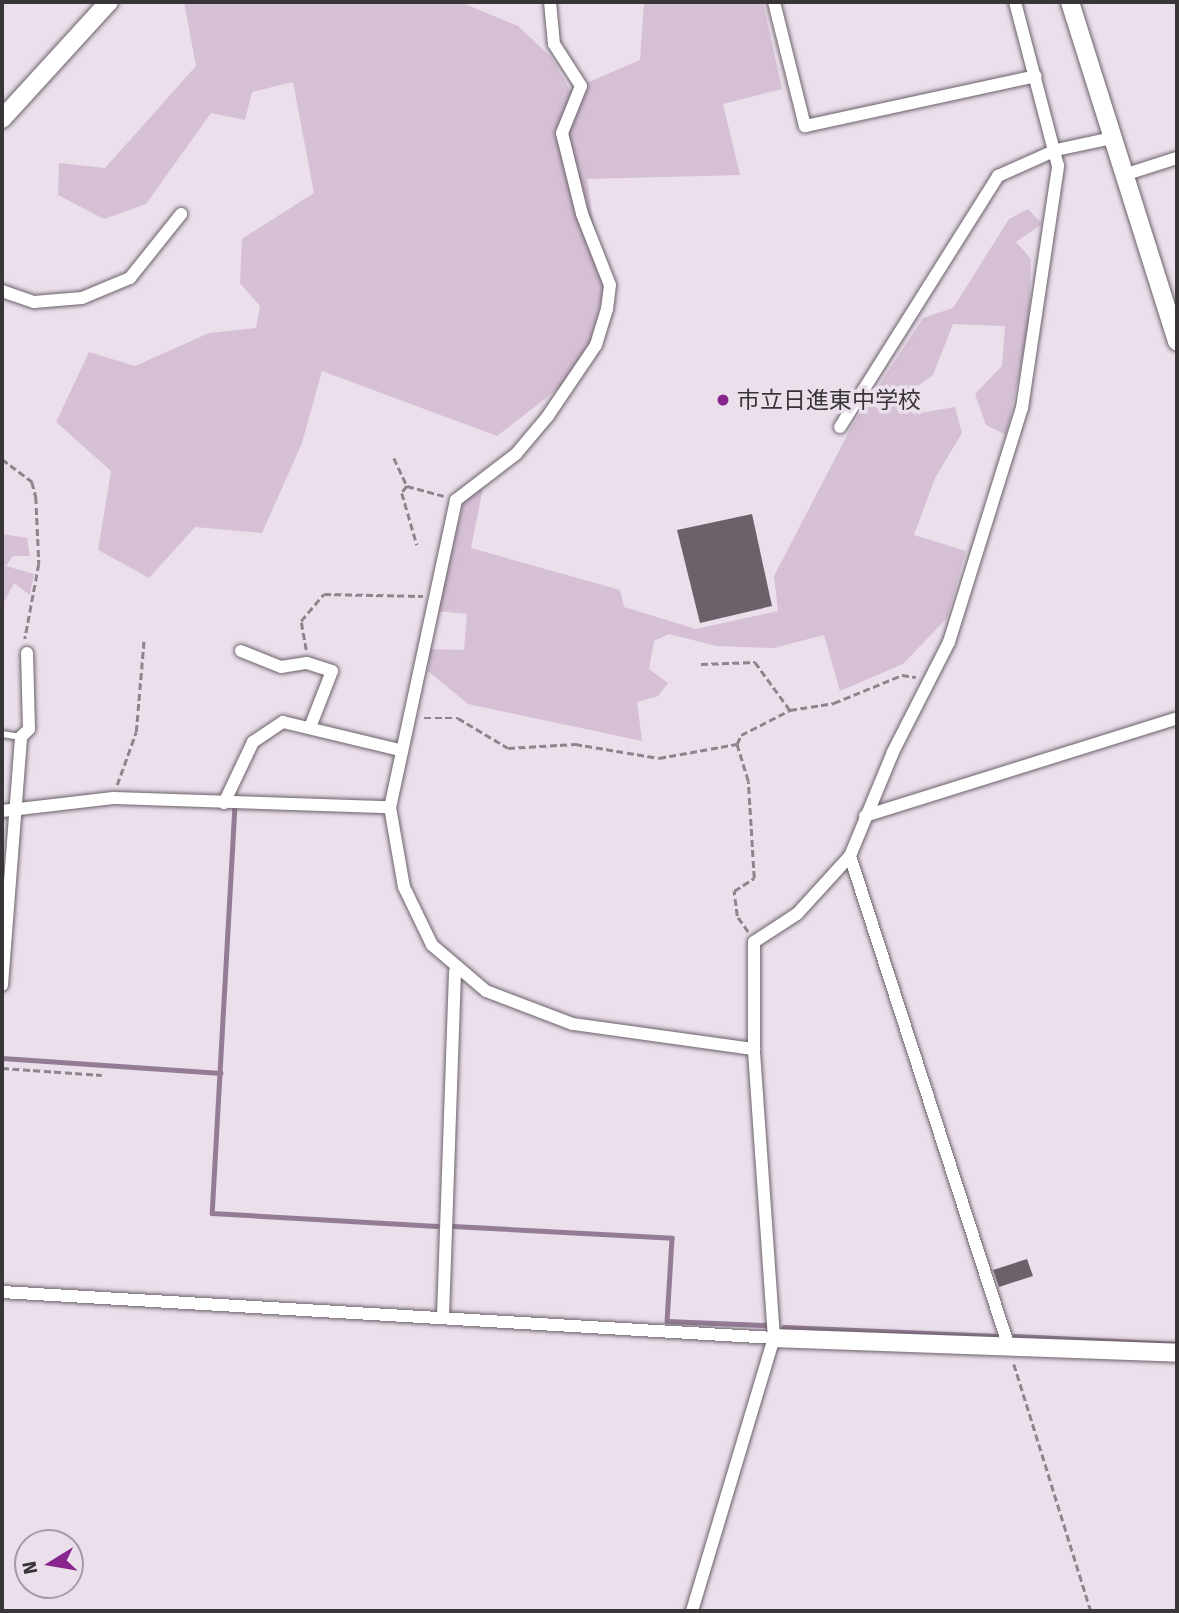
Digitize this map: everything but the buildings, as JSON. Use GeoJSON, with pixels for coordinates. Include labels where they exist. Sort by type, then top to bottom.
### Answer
{"type":"FeatureCollection","features":[{"type":"Feature","properties":{"kind":"street"},"geometry":{"type":"LineString","coordinates":[[2,119],[109,2]]}},
{"type":"Feature","properties":{"kind":"street"},"geometry":{"type":"LineString","coordinates":[[550,2],[554,44],[581,86],[562,133],[582,214],[610,285],[607,309],[596,345],[554,409],[516,454],[456,500],[411,718],[400,750],[390,807],[404,887],[432,944],[455,971],[486,991],[573,1024],[754,1049]]}},
{"type":"Feature","properties":{"kind":"street"},"geometry":{"type":"LineString","coordinates":[[774,2],[805,126],[1036,76]]}},
{"type":"Feature","properties":{"kind":"street"},"geometry":{"type":"LineString","coordinates":[[692,1611],[774,1338],[754,1049],[754,942],[797,914],[850,856],[865,816],[928,684],[980,550],[1022,408],[1056,209],[1056,150],[1015,2]]}},
{"type":"Feature","properties":{"kind":"street"},"geometry":{"type":"LineString","coordinates":[[1070,2],[1177,342]]}},
{"type":"Feature","properties":{"kind":"street"},"geometry":{"type":"LineString","coordinates":[[840,427],[998,177],[1056,150],[1112,138]]}},
{"type":"Feature","properties":{"kind":"street"},"geometry":{"type":"LineString","coordinates":[[1124,175],[1177,158]]}},
{"type":"Feature","properties":{"kind":"street"},"geometry":{"type":"LineString","coordinates":[[2,291],[34,302],[82,298],[130,278],[181,215]]}},
{"type":"Feature","properties":{"kind":"street"},"geometry":{"type":"LineString","coordinates":[[241,651],[281,667],[307,663],[332,671],[311,724]]}},
{"type":"Feature","properties":{"kind":"street"},"geometry":{"type":"LineString","coordinates":[[2,985],[21,737],[29,729],[27,653]]}},
{"type":"Feature","properties":{"kind":"street"},"geometry":{"type":"LineString","coordinates":[[865,816],[1177,718]]}},
{"type":"Feature","properties":{"kind":"street"},"geometry":{"type":"LineString","coordinates":[[224,803],[267,728],[283,722],[311,724],[400,750]]}},
{"type":"Feature","properties":{"kind":"street"},"geometry":{"type":"LineString","coordinates":[[2,811],[116,798],[390,807]]}},
{"type":"Feature","properties":{"kind":"street"},"geometry":{"type":"LineString","coordinates":[[850,856],[1008,1344]]}},
{"type":"Feature","properties":{"kind":"street"},"geometry":{"type":"LineString","coordinates":[[443,1316],[455,971]]}},
{"type":"Feature","properties":{"kind":"street"},"geometry":{"type":"LineString","coordinates":[[2,1292],[443,1316],[774,1338],[1008,1344],[1177,1353]]}},
{"type":"Feature","properties":{"kind":"lane"},"geometry":{"type":"LineString","coordinates":[[2,734],[21,737]]}},
{"type":"Feature","properties":{"kind":"path"},"geometry":{"type":"LineString","coordinates":[[394,458],[407,486],[456,500]]}},
{"type":"Feature","properties":{"kind":"path"},"geometry":{"type":"LineString","coordinates":[[2,459],[32,482],[36,498],[39,564],[27,653]]}},
{"type":"Feature","properties":{"kind":"path"},"geometry":{"type":"LineString","coordinates":[[407,486],[402,493],[417,545]]}},
{"type":"Feature","properties":{"kind":"path"},"geometry":{"type":"LineString","coordinates":[[307,663],[301,621],[324,594],[368,590],[435,597]]}},
{"type":"Feature","properties":{"kind":"path"},"geometry":{"type":"LineString","coordinates":[[116,798],[136,732],[144,638]]}},
{"type":"Feature","properties":{"kind":"path"},"geometry":{"type":"LineString","coordinates":[[701,664],[755,662],[790,710]]}},
{"type":"Feature","properties":{"kind":"path"},"geometry":{"type":"LineString","coordinates":[[411,718],[458,718],[508,748],[575,744],[659,758],[737,744],[745,732],[790,710],[834,704],[909,674],[928,684]]}},
{"type":"Feature","properties":{"kind":"path"},"geometry":{"type":"LineString","coordinates":[[737,744],[748,781],[754,878],[734,891],[737,916],[754,942]]}},
{"type":"Feature","properties":{"kind":"path"},"geometry":{"type":"LineString","coordinates":[[2,1068],[102,1075]]}},
{"type":"Feature","properties":{"kind":"path"},"geometry":{"type":"LineString","coordinates":[[1008,1344],[1091,1611]]}},
{"type":"Feature","properties":{"kind":"shaded area"},"geometry":{"type":"Polygon","coordinates":[[[184,2],[460,2],[518,26],[551,57],[570,90],[640,60],[644,2],[763,2],[782,89],[723,104],[740,175],[587,179],[604,290],[591,340],[568,381],[497,436],[322,371],[302,443],[262,533],[195,527],[149,578],[98,550],[111,471],[56,422],[89,352],[135,366],[209,333],[256,328],[260,306],[240,283],[242,239],[314,193],[293,82],[252,92],[245,120],[211,113],[146,204],[104,219],[58,195],[59,163],[105,168],[196,66],[184,2]]]}},
{"type":"Feature","properties":{"kind":"shaded area"},"geometry":{"type":"Polygon","coordinates":[[[1028,209],[1042,224],[1016,242],[1031,259],[1029,327],[1006,435],[986,425],[975,394],[1002,366],[1005,326],[953,324],[933,375],[905,395],[913,414],[955,407],[962,433],[935,478],[914,535],[966,551],[947,618],[903,664],[840,691],[824,635],[774,648],[717,646],[669,634],[654,641],[649,669],[668,683],[658,696],[637,702],[642,741],[468,704],[428,671],[430,649],[464,650],[467,614],[437,611],[465,498],[484,483],[471,548],[620,590],[624,607],[696,629],[778,611],[774,576],[852,426],[923,318],[953,308],[1009,219],[1028,209]]]}},
{"type":"Feature","properties":{"kind":"shaded area"},"geometry":{"type":"Polygon","coordinates":[[[2,534],[27,538],[30,556],[13,556],[6,566],[34,574],[30,595],[14,583],[2,606],[2,534]]]}},
{"type":"Feature","properties":{"kind":"waterway"},"geometry":{"type":"LineString","coordinates":[[235,805],[212,1213],[437,1226]]}},
{"type":"Feature","properties":{"kind":"waterway"},"geometry":{"type":"LineString","coordinates":[[2,1058],[220,1073]]}},
{"type":"Feature","properties":{"kind":"waterway"},"geometry":{"type":"LineString","coordinates":[[453,1226],[672,1238],[667,1321],[766,1325]]}},
{"type":"Feature","properties":{"kind":"waterway"},"geometry":{"type":"LineString","coordinates":[[784,1327],[997,1336]]}},
{"type":"Feature","properties":{"kind":"waterway"},"geometry":{"type":"LineString","coordinates":[[1015,1336],[1177,1344]]}},
{"type":"Feature","properties":{"kind":"place","name":"市立日進東中学校"},"geometry":{"type":"Point","coordinates":[723,400]}}]}
